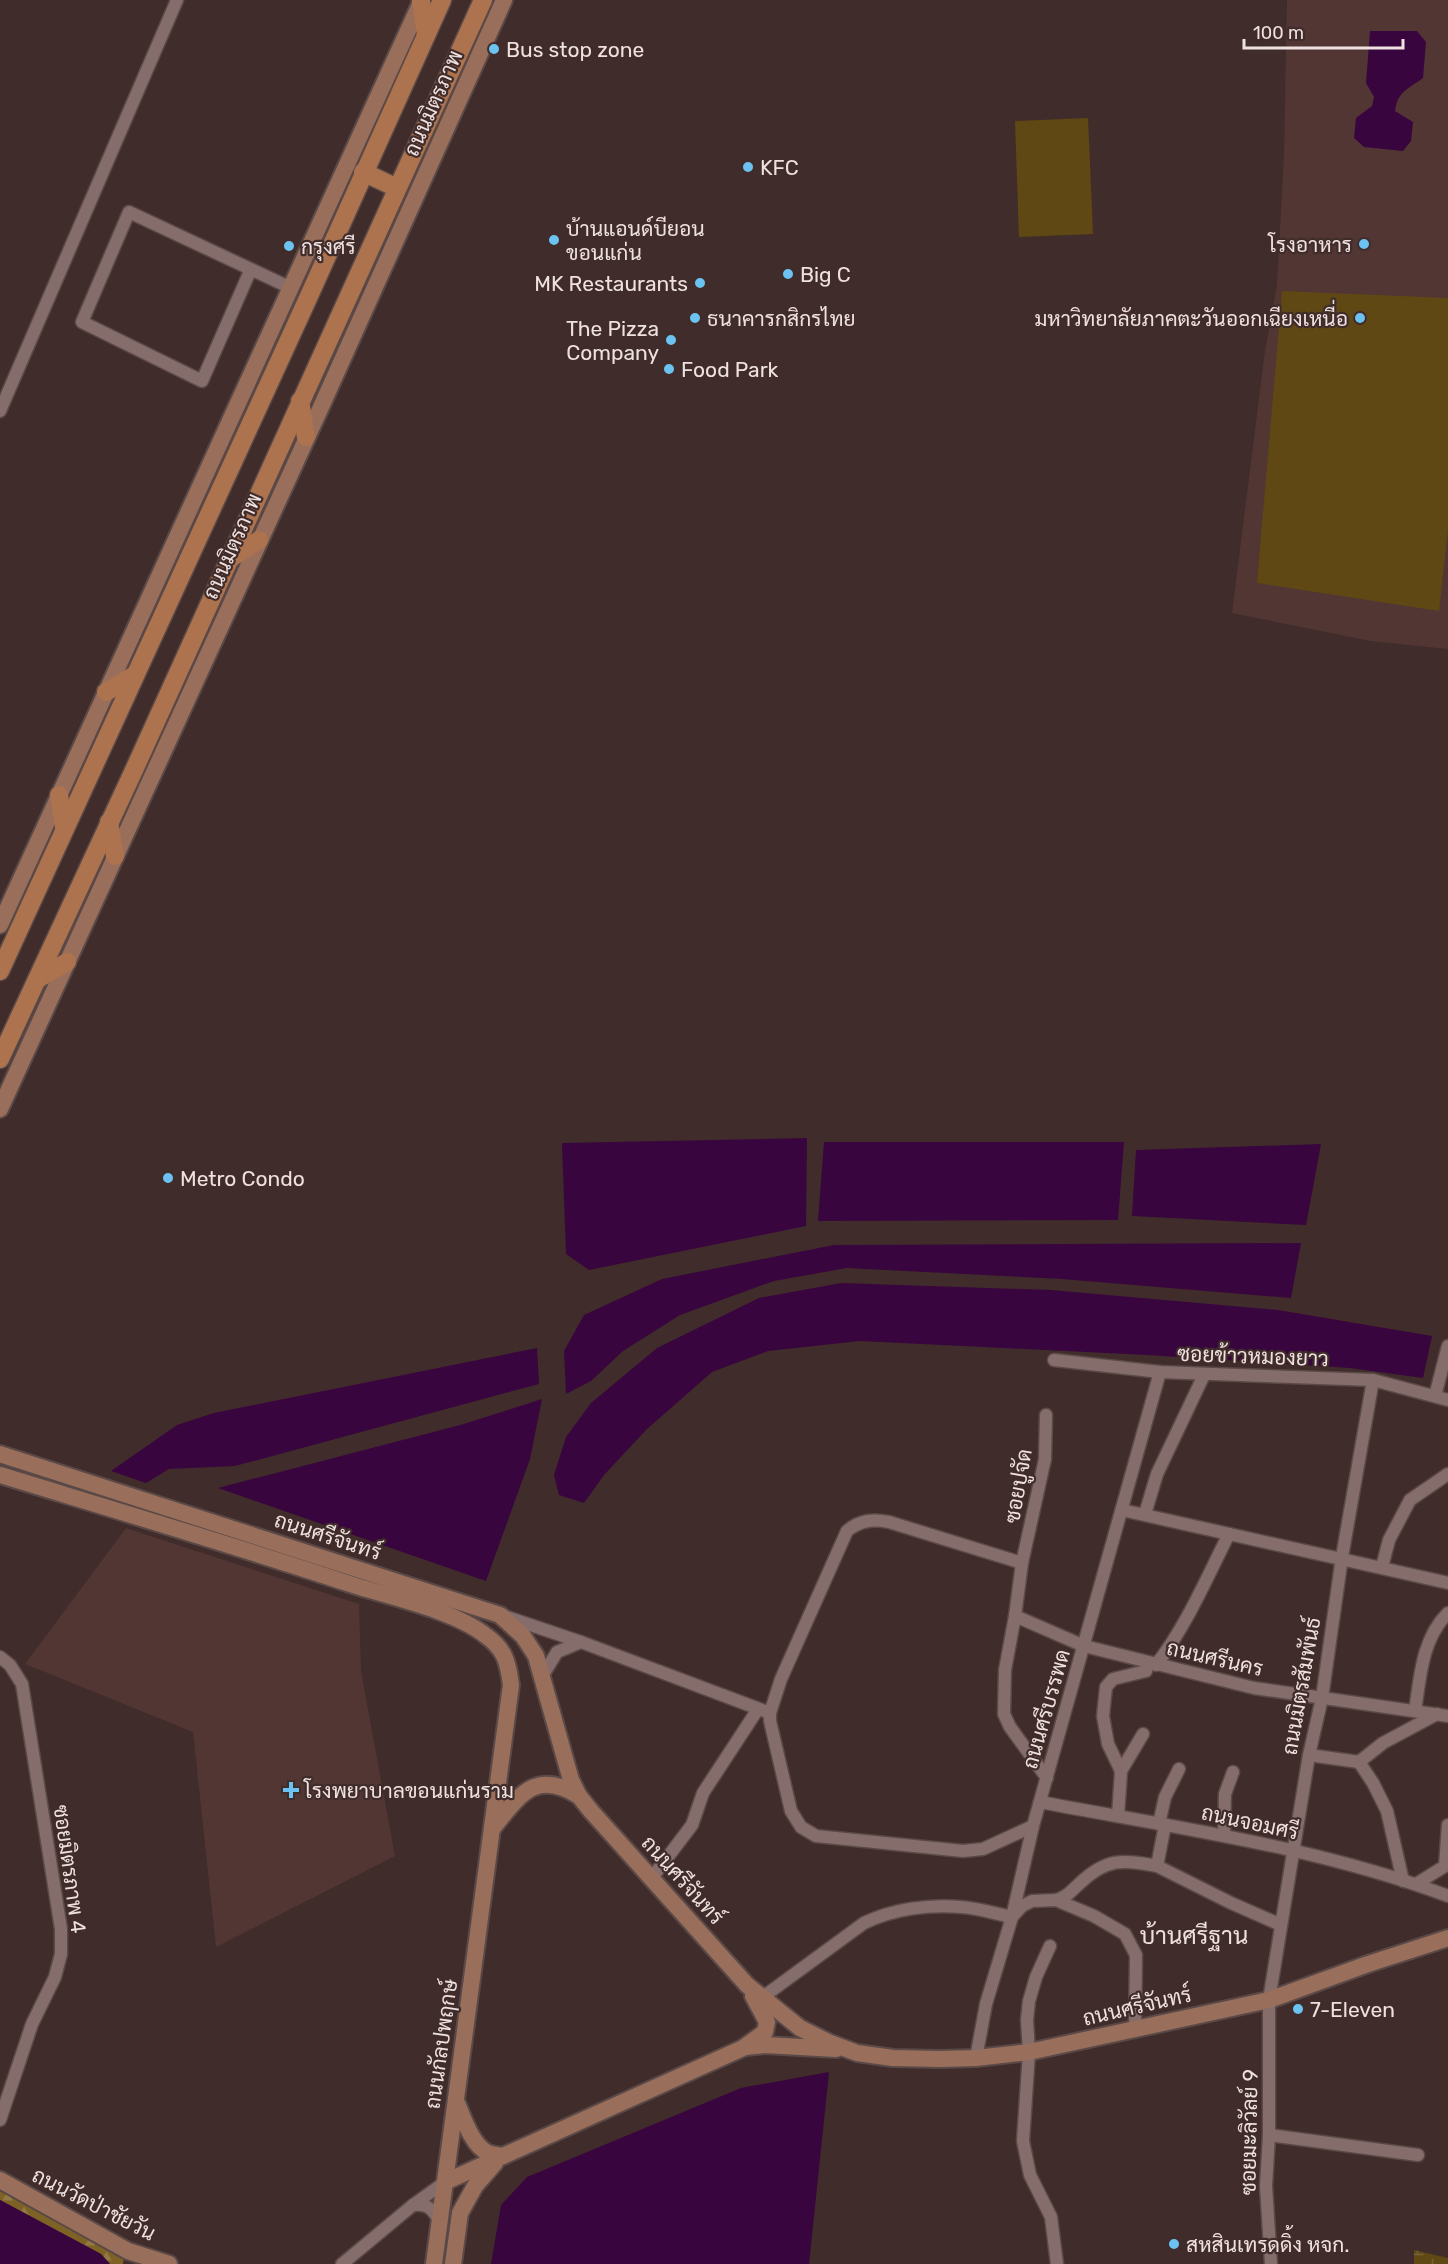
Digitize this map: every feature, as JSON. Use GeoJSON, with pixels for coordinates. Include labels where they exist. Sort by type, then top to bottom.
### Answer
{"type":"FeatureCollection","features":[{"type":"Feature","properties":{"kind":"main road","name":"ถนนมิตรภาพ"},"geometry":{"type":"LineString","coordinates":[[0,971],[442,0]]}},
{"type":"Feature","properties":{"kind":"main road","name":"ถนนมิตรภาพ"},"geometry":{"type":"LineString","coordinates":[[0,1059],[483,0]]}},
{"type":"Feature","properties":{"kind":"main road","name":"ถนนมิตรภาพ"},"geometry":{"type":"LineString","coordinates":[[0,1109],[504,0]]}},
{"type":"Feature","properties":{"kind":"main road"},"geometry":{"type":"LineString","coordinates":[[422,1],[426,35]]}},
{"type":"Feature","properties":{"kind":"main road"},"geometry":{"type":"LineString","coordinates":[[0,925],[422,1]]}},
{"type":"Feature","properties":{"kind":"main road"},"geometry":{"type":"LineString","coordinates":[[363,172],[397,188]]}},
{"type":"Feature","properties":{"kind":"main road"},"geometry":{"type":"LineString","coordinates":[[300,401],[306,437]]}},
{"type":"Feature","properties":{"kind":"main road"},"geometry":{"type":"LineString","coordinates":[[228,560],[259,540]]}},
{"type":"Feature","properties":{"kind":"main road"},"geometry":{"type":"LineString","coordinates":[[106,692],[133,676]]}},
{"type":"Feature","properties":{"kind":"main road"},"geometry":{"type":"LineString","coordinates":[[59,795],[64,827]]}},
{"type":"Feature","properties":{"kind":"main road"},"geometry":{"type":"LineString","coordinates":[[109,822],[115,856]]}},
{"type":"Feature","properties":{"kind":"main road"},"geometry":{"type":"LineString","coordinates":[[38,979],[67,962]]}},
{"type":"Feature","properties":{"kind":"main road","name":"ถนนศรีจันทร์"},"geometry":{"type":"LineString","coordinates":[[0,1454],[500,1615],[523,1636],[536,1656],[571,1780],[579,1796],[747,1985],[800,2028],[846,2050],[893,2058],[976,2058],[1029,2052],[1269,2000],[1448,1938]]}},
{"type":"Feature","properties":{"kind":"main road","name":"ถนนศรีจันทร์"},"geometry":{"type":"LineString","coordinates":[[0,1475],[459,1619],[486,1635]]}},
{"type":"Feature","properties":{"kind":"main road","name":"ถนนกัลปพฤกษ์"},"geometry":{"type":"LineString","coordinates":[[434,2264],[511,1685],[508,1662],[500,1648],[486,1635]]}},
{"type":"Feature","properties":{"kind":"main road"},"geometry":{"type":"LineString","coordinates":[[492,1830],[514,1802],[533,1786],[543,1784],[565,1787],[579,1796]]}},
{"type":"Feature","properties":{"kind":"main road"},"geometry":{"type":"LineString","coordinates":[[445,2182],[743,2048],[765,2032],[767,2022],[747,1985]]}},
{"type":"Feature","properties":{"kind":"main road"},"geometry":{"type":"LineString","coordinates":[[743,2048],[765,2045],[846,2050]]}},
{"type":"Feature","properties":{"kind":"main road"},"geometry":{"type":"LineString","coordinates":[[456,2100],[480,2146],[488,2153],[503,2156]]}},
{"type":"Feature","properties":{"kind":"main road"},"geometry":{"type":"LineString","coordinates":[[453,2264],[460,2214],[484,2174],[503,2156]]}},
{"type":"Feature","properties":{"kind":"main road","name":"ถนนวัดป่าชัยวัน"},"geometry":{"type":"LineString","coordinates":[[0,2180],[128,2251],[169,2264]]}},
{"type":"Feature","properties":{"kind":"street"},"geometry":{"type":"LineString","coordinates":[[0,411],[177,0]]}},
{"type":"Feature","properties":{"kind":"street"},"geometry":{"type":"LineString","coordinates":[[252,269],[202,381],[82,322],[129,212],[252,269],[291,288]]}},
{"type":"Feature","properties":{"kind":"street"},"geometry":{"type":"LineString","coordinates":[[1435,1396],[1448,1346]]}},
{"type":"Feature","properties":{"kind":"street","name":"ซอยข้าวหมองยาว"},"geometry":{"type":"LineString","coordinates":[[1054,1360],[1204,1375],[1373,1380],[1448,1400]]}},
{"type":"Feature","properties":{"kind":"street","name":"ถนนศรีบรรพด"},"geometry":{"type":"LineString","coordinates":[[976,2058],[986,2004],[1012,1917],[1033,1826],[1160,1372]]}},
{"type":"Feature","properties":{"kind":"street"},"geometry":{"type":"LineString","coordinates":[[1145,1515],[1157,1474],[1204,1375]]}},
{"type":"Feature","properties":{"kind":"street","name":"ถนนมิตรสัมพันธ์"},"geometry":{"type":"LineString","coordinates":[[1269,2000],[1292,1851],[1322,1698],[1342,1557],[1373,1380]]}},
{"type":"Feature","properties":{"kind":"street","name":"ซอยปูจัด"},"geometry":{"type":"LineString","coordinates":[[1046,1415],[1046,1459],[1022,1563],[1016,1616],[1005,1670],[1004,1714],[1010,1727],[1047,1778]]}},
{"type":"Feature","properties":{"kind":"street"},"geometry":{"type":"LineString","coordinates":[[1382,1567],[1389,1540],[1410,1500],[1448,1474]]}},
{"type":"Feature","properties":{"kind":"street"},"geometry":{"type":"LineString","coordinates":[[1122,1510],[1342,1557],[1448,1583]]}},
{"type":"Feature","properties":{"kind":"street"},"geometry":{"type":"LineString","coordinates":[[651,1879],[692,1825],[703,1793],[764,1711],[781,1679],[848,1531],[854,1526],[871,1520],[890,1522],[1022,1563]]}},
{"type":"Feature","properties":{"kind":"street"},"geometry":{"type":"LineString","coordinates":[[1121,1771],[1108,1744],[1103,1716],[1106,1687],[1113,1679],[1146,1671],[1174,1641],[1180,1626],[1192,1612],[1198,1592],[1229,1534]]}},
{"type":"Feature","properties":{"kind":"street"},"geometry":{"type":"LineString","coordinates":[[1415,1711],[1422,1662],[1440,1621],[1448,1613]]}},
{"type":"Feature","properties":{"kind":"street"},"geometry":{"type":"LineString","coordinates":[[500,1615],[581,1642],[764,1711],[770,1721],[791,1811],[801,1827],[808,1833],[816,1836],[973,1851],[983,1849],[1033,1826]]}},
{"type":"Feature","properties":{"kind":"street","name":"ถนนศรีนคร"},"geometry":{"type":"LineString","coordinates":[[1016,1616],[1084,1646],[1254,1688],[1442,1715]]}},
{"type":"Feature","properties":{"kind":"street"},"geometry":{"type":"LineString","coordinates":[[543,1675],[557,1652],[581,1642]]}},
{"type":"Feature","properties":{"kind":"street","name":"ซอยมิตรภาพ 4"},"geometry":{"type":"LineString","coordinates":[[0,1657],[10,1665],[22,1684],[61,1929],[61,1954],[55,1977],[32,2024],[0,2120]]}},
{"type":"Feature","properties":{"kind":"street"},"geometry":{"type":"LineString","coordinates":[[1309,1755],[1359,1762],[1383,1743],[1442,1715]]}},
{"type":"Feature","properties":{"kind":"street"},"geometry":{"type":"LineString","coordinates":[[1118,1816],[1121,1771],[1143,1734]]}},
{"type":"Feature","properties":{"kind":"street"},"geometry":{"type":"LineString","coordinates":[[1359,1762],[1387,1811],[1403,1881]]}},
{"type":"Feature","properties":{"kind":"street"},"geometry":{"type":"LineString","coordinates":[[1157,1866],[1165,1797],[1179,1768]]}},
{"type":"Feature","properties":{"kind":"street"},"geometry":{"type":"LineString","coordinates":[[1224,1834],[1225,1794],[1233,1772]]}},
{"type":"Feature","properties":{"kind":"street","name":"ถนนจอมศรี"},"geometry":{"type":"LineString","coordinates":[[1040,1802],[1224,1834],[1416,1884],[1448,1896]]}},
{"type":"Feature","properties":{"kind":"street"},"geometry":{"type":"LineString","coordinates":[[1416,1884],[1445,1866],[1448,1825]]}},
{"type":"Feature","properties":{"kind":"street"},"geometry":{"type":"LineString","coordinates":[[763,1997],[874,1918],[935,1906],[962,1907],[1012,1917],[1022,1906],[1032,1900],[1056,1900],[1068,1896],[1086,1877],[1111,1862],[1132,1861],[1157,1866],[1281,1925]]}},
{"type":"Feature","properties":{"kind":"street"},"geometry":{"type":"LineString","coordinates":[[1056,1900],[1095,1916],[1125,1934],[1129,1939],[1136,1955],[1134,2031]]}},
{"type":"Feature","properties":{"kind":"street"},"geometry":{"type":"LineString","coordinates":[[1050,1946],[1036,1977],[1029,2001],[1027,2020],[1029,2052],[1023,2141],[1030,2175],[1051,2217],[1056,2264]]}},
{"type":"Feature","properties":{"kind":"street","name":"ซอยมะลิวัลย์ 9"},"geometry":{"type":"LineString","coordinates":[[1269,2000],[1269,2135],[1266,2186],[1271,2264]]}},
{"type":"Feature","properties":{"kind":"street"},"geometry":{"type":"LineString","coordinates":[[1269,2135],[1418,2155]]}},
{"type":"Feature","properties":{"kind":"street"},"geometry":{"type":"LineString","coordinates":[[342,2264],[412,2205],[445,2182]]}},
{"type":"Feature","properties":{"kind":"street"},"geometry":{"type":"LineString","coordinates":[[412,2205],[425,2204],[433,2209],[440,2222]]}},
{"type":"Feature","properties":{"kind":"shaded area","name":"มหาวิทยาลัยภาคตะวันออกเฉียงเหนี่อ"},"geometry":{"type":"Polygon","coordinates":[[[1287,0],[1448,0],[1448,649],[1370,641],[1232,613],[1265,351],[1277,285],[1284,155],[1287,0]]]}},
{"type":"Feature","properties":{"kind":"shaded area"},"geometry":{"type":"Polygon","coordinates":[[[1370,31],[1417,31],[1426,42],[1423,78],[1401,94],[1396,104],[1395,111],[1413,122],[1411,141],[1403,151],[1364,147],[1354,138],[1356,118],[1372,106],[1374,97],[1366,83],[1370,31]]]}},
{"type":"Feature","properties":{"kind":"shaded area"},"geometry":{"type":"Polygon","coordinates":[[[807,1138],[806,1226],[589,1270],[566,1254],[562,1143],[807,1138]]]}},
{"type":"Feature","properties":{"kind":"shaded area"},"geometry":{"type":"Polygon","coordinates":[[[824,1142],[1124,1142],[1118,1220],[818,1221],[824,1142]]]}},
{"type":"Feature","properties":{"kind":"shaded area"},"geometry":{"type":"Polygon","coordinates":[[[1321,1144],[1306,1225],[1132,1216],[1136,1150],[1321,1144]]]}},
{"type":"Feature","properties":{"kind":"shaded area"},"geometry":{"type":"Polygon","coordinates":[[[1301,1243],[1291,1298],[1062,1279],[847,1268],[774,1281],[680,1315],[623,1351],[591,1381],[566,1394],[564,1351],[584,1315],[662,1279],[834,1245],[1301,1243]]]}},
{"type":"Feature","properties":{"kind":"shaded area"},"geometry":{"type":"Polygon","coordinates":[[[841,1283],[1051,1290],[1278,1310],[1432,1336],[1423,1378],[1350,1368],[1147,1355],[860,1341],[768,1351],[712,1372],[647,1429],[604,1475],[584,1503],[559,1495],[554,1475],[566,1437],[591,1403],[657,1348],[759,1298],[841,1283]]]}},
{"type":"Feature","properties":{"kind":"shaded area"},"geometry":{"type":"Polygon","coordinates":[[[537,1348],[539,1384],[235,1466],[169,1469],[146,1483],[111,1471],[177,1425],[214,1413],[537,1348]]]}},
{"type":"Feature","properties":{"kind":"shaded area"},"geometry":{"type":"Polygon","coordinates":[[[542,1399],[530,1459],[486,1581],[218,1488],[464,1424],[542,1399]]]}},
{"type":"Feature","properties":{"kind":"shaded area","name":"โรงพยาบาลขอนแก่นราม"},"geometry":{"type":"Polygon","coordinates":[[[126,1528],[359,1604],[361,1671],[395,1856],[216,1947],[193,1732],[25,1664],[126,1528]]]}},
{"type":"Feature","properties":{"kind":"shaded area"},"geometry":{"type":"Polygon","coordinates":[[[829,2072],[809,2264],[491,2264],[501,2205],[527,2177],[741,2088],[829,2072]]]}},
{"type":"Feature","properties":{"kind":"shaded area"},"geometry":{"type":"Polygon","coordinates":[[[0,2200],[101,2254],[110,2264],[0,2264],[0,2200]]]}},
{"type":"Feature","properties":{"kind":"green space"},"geometry":{"type":"Polygon","coordinates":[[[1088,118],[1093,234],[1019,237],[1015,121],[1088,118]]]}},
{"type":"Feature","properties":{"kind":"green space"},"geometry":{"type":"Polygon","coordinates":[[[1282,291],[1448,298],[1448,530],[1439,611],[1257,583],[1282,291]]]}},
{"type":"Feature","properties":{"kind":"green space"},"geometry":{"type":"Polygon","coordinates":[[[0,2190],[124,2257],[123,2264],[110,2264],[101,2254],[0,2200],[0,2190]]]}},
{"type":"Feature","properties":{"kind":"green space"},"geometry":{"type":"Polygon","coordinates":[[[1414,2250],[1448,2258],[1448,2264],[1414,2264],[1414,2250]]]}},
{"type":"Feature","properties":{"kind":"place","name":"Bus stop zone"},"geometry":{"type":"Point","coordinates":[494,49]}},
{"type":"Feature","properties":{"kind":"place","name":"KFC"},"geometry":{"type":"Point","coordinates":[748,167]}},
{"type":"Feature","properties":{"kind":"place","name":"บ้านแอนด์บียอน ขอนแก่น"},"geometry":{"type":"Point","coordinates":[554,240]}},
{"type":"Feature","properties":{"kind":"place","name":"โรงอาหาร"},"geometry":{"type":"Point","coordinates":[1364,244]}},
{"type":"Feature","properties":{"kind":"place","name":"กรุงศรี"},"geometry":{"type":"Point","coordinates":[289,246]}},
{"type":"Feature","properties":{"kind":"place","name":"Big C"},"geometry":{"type":"Point","coordinates":[788,274]}},
{"type":"Feature","properties":{"kind":"place","name":"MK Restaurants"},"geometry":{"type":"Point","coordinates":[700,283]}},
{"type":"Feature","properties":{"kind":"place","name":"ธนาคารกสิกรไทย"},"geometry":{"type":"Point","coordinates":[695,318]}},
{"type":"Feature","properties":{"kind":"place","name":"มหาวิทยาลัยภาคตะวันออกเฉียงเหนี่อ"},"geometry":{"type":"Point","coordinates":[1360,318]}},
{"type":"Feature","properties":{"kind":"place","name":"The Pizza Company"},"geometry":{"type":"Point","coordinates":[671,340]}},
{"type":"Feature","properties":{"kind":"place","name":"Food Park"},"geometry":{"type":"Point","coordinates":[669,369]}},
{"type":"Feature","properties":{"kind":"place","name":"Metro Condo"},"geometry":{"type":"Point","coordinates":[168,1178]}},
{"type":"Feature","properties":{"kind":"place","name":"โรงพยาบาลขอนแก่นราม"},"geometry":{"type":"Point","coordinates":[291,1790]}},
{"type":"Feature","properties":{"kind":"place","name":"7-Eleven"},"geometry":{"type":"Point","coordinates":[1298,2009]}},
{"type":"Feature","properties":{"kind":"place","name":"สหสินเทรดดิ้ง หจก."},"geometry":{"type":"Point","coordinates":[1174,2244]}},
{"type":"Feature","properties":{"kind":"district","name":"บ้านศรีฐาน"},"geometry":{"type":"Point","coordinates":[1194,1936]}}]}
